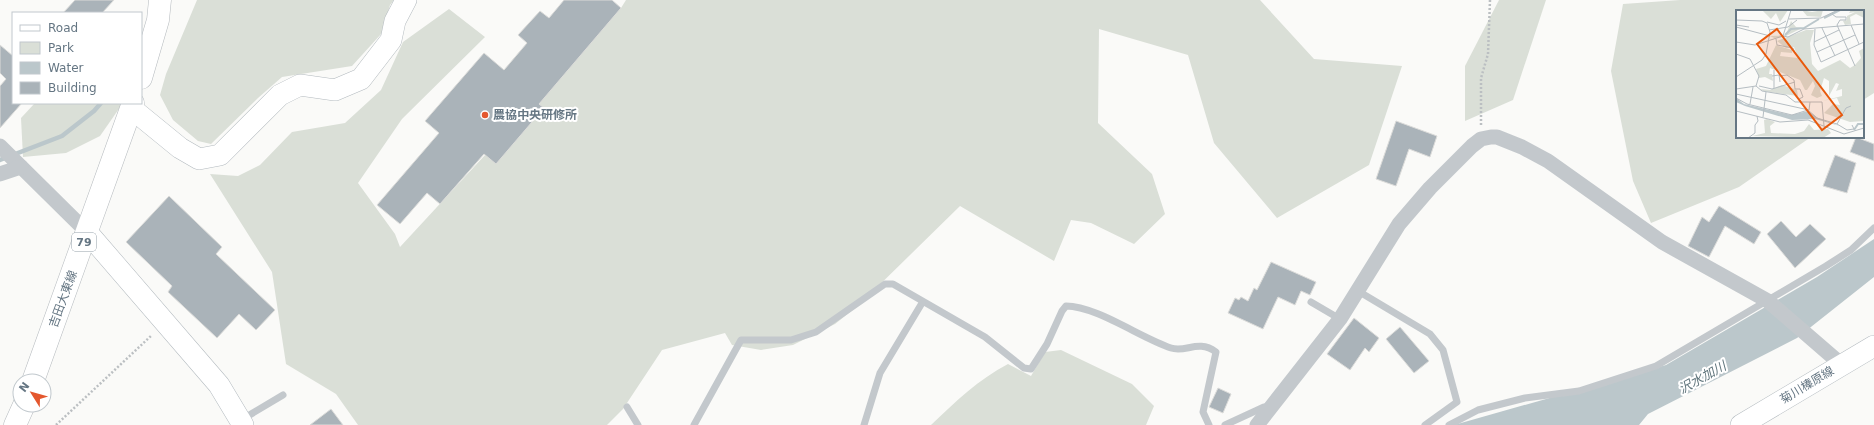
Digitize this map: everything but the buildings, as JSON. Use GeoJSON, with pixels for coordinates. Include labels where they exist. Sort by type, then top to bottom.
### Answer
{"type":"FeatureCollection","features":[{"type":"Feature","properties":{"kind":"main road"},"geometry":{"type":"LineString","coordinates":[[142,75],[158,20],[160,0]]}},
{"type":"Feature","properties":{"kind":"main road","name":"吉田大東線"},"geometry":{"type":"LineString","coordinates":[[36,373],[88,232],[132,106]]}},
{"type":"Feature","properties":{"kind":"main road"},"geometry":{"type":"LineString","coordinates":[[15,425],[20,413]]}},
{"type":"Feature","properties":{"kind":"street"},"geometry":{"type":"LineString","coordinates":[[132,106],[180,148],[199,158],[220,155],[280,95],[300,85],[335,90],[361,79],[391,40],[395,21],[406,0]]}},
{"type":"Feature","properties":{"kind":"street"},"geometry":{"type":"LineString","coordinates":[[1257,425],[1340,320],[1399,224],[1430,188],[1480,139],[1498,137],[1522,147],[1548,161],[1662,242],[1768,301],[1839,363]]}},
{"type":"Feature","properties":{"kind":"street"},"geometry":{"type":"LineString","coordinates":[[1,148],[88,232],[219,385],[242,423]]}},
{"type":"Feature","properties":{"kind":"street"},"geometry":{"type":"LineString","coordinates":[[0,174],[19,165]]}},
{"type":"Feature","properties":{"kind":"street","name":"菊川榛原線"},"geometry":{"type":"LineString","coordinates":[[1741,425],[1839,363],[1874,346]]}},
{"type":"Feature","properties":{"kind":"lane"},"geometry":{"type":"LineString","coordinates":[[1449,425],[1478,410],[1525,398],[1579,392],[1656,366],[1768,301],[1851,250],[1874,228]]}},
{"type":"Feature","properties":{"kind":"lane"},"geometry":{"type":"LineString","coordinates":[[694,425],[741,340],[791,340],[816,332],[885,284],[893,284],[922,302],[950,316],[984,337],[1024,368],[1031,369],[1047,344],[1066,306],[1073,306],[1097,314],[1173,349],[1196,346],[1208,347],[1216,352],[1203,412],[1209,425]]}},
{"type":"Feature","properties":{"kind":"lane"},"geometry":{"type":"LineString","coordinates":[[1358,292],[1430,334],[1443,350],[1457,402],[1425,425]]}},
{"type":"Feature","properties":{"kind":"lane"},"geometry":{"type":"LineString","coordinates":[[864,425],[880,373],[922,302]]}},
{"type":"Feature","properties":{"kind":"lane"},"geometry":{"type":"LineString","coordinates":[[1311,302],[1340,320]]}},
{"type":"Feature","properties":{"kind":"lane"},"geometry":{"type":"LineString","coordinates":[[242,423],[283,395]]}},
{"type":"Feature","properties":{"kind":"lane"},"geometry":{"type":"LineString","coordinates":[[627,407],[638,425]]}},
{"type":"Feature","properties":{"kind":"lane"},"geometry":{"type":"LineString","coordinates":[[1225,425],[1264,407],[1270,408]]}},
{"type":"Feature","properties":{"kind":"path"},"geometry":{"type":"LineString","coordinates":[[1480,139],[1481,78],[1488,54],[1490,0]]}},
{"type":"Feature","properties":{"kind":"path"},"geometry":{"type":"LineString","coordinates":[[56,425],[166,322]]}},
{"type":"Feature","properties":{"kind":"green space"},"geometry":{"type":"Polygon","coordinates":[[[197,0],[394,0],[390,5],[382,33],[352,66],[282,77],[211,144],[198,141],[173,120],[160,95],[166,74],[197,0]]]}},
{"type":"Feature","properties":{"kind":"green space"},"geometry":{"type":"Polygon","coordinates":[[[626,0],[1260,0],[1314,59],[1402,66],[1369,165],[1277,218],[1214,143],[1188,55],[1099,29],[1098,123],[1152,174],[1165,214],[1134,244],[1091,223],[1071,220],[1054,261],[960,206],[859,305],[835,324],[793,345],[761,350],[732,345],[725,333],[662,350],[623,409],[607,425],[358,425],[336,394],[286,364],[272,272],[210,174],[238,176],[260,165],[292,132],[345,123],[381,90],[403,42],[449,9],[485,37],[402,119],[358,183],[395,234],[400,247],[621,8],[626,0]]]}},
{"type":"Feature","properties":{"kind":"green space"},"geometry":{"type":"Polygon","coordinates":[[[1499,0],[1546,0],[1513,100],[1465,121],[1465,66],[1499,0]]]}},
{"type":"Feature","properties":{"kind":"green space"},"geometry":{"type":"Polygon","coordinates":[[[1680,0],[1874,0],[1874,93],[1864,99],[1864,10],[1736,10],[1736,138],[1810,138],[1739,187],[1651,223],[1633,181],[1611,71],[1623,4],[1680,0]]]}},
{"type":"Feature","properties":{"kind":"green space"},"geometry":{"type":"Polygon","coordinates":[[[34,104],[122,104],[100,136],[66,153],[23,157],[21,118],[34,104]]]}},
{"type":"Feature","properties":{"kind":"green space"},"geometry":{"type":"Polygon","coordinates":[[[1061,350],[1132,384],[1154,406],[1146,425],[931,425],[968,392],[997,370],[1008,364],[1031,376],[1045,352],[1061,350]]]}},
{"type":"Feature","properties":{"kind":"water","name":"沢水加川"},"geometry":{"type":"Polygon","coordinates":[[[1874,239],[1874,277],[1797,338],[1648,414],[1639,425],[1454,425],[1666,365],[1817,277],[1874,239]]]}},
{"type":"Feature","properties":{"kind":"waterway"},"geometry":{"type":"LineString","coordinates":[[0,160],[62,136],[94,111],[100,104]]}},
{"type":"Feature","properties":{"kind":"place","name":"農協中央研修所"},"geometry":{"type":"Point","coordinates":[485,115]}}]}
